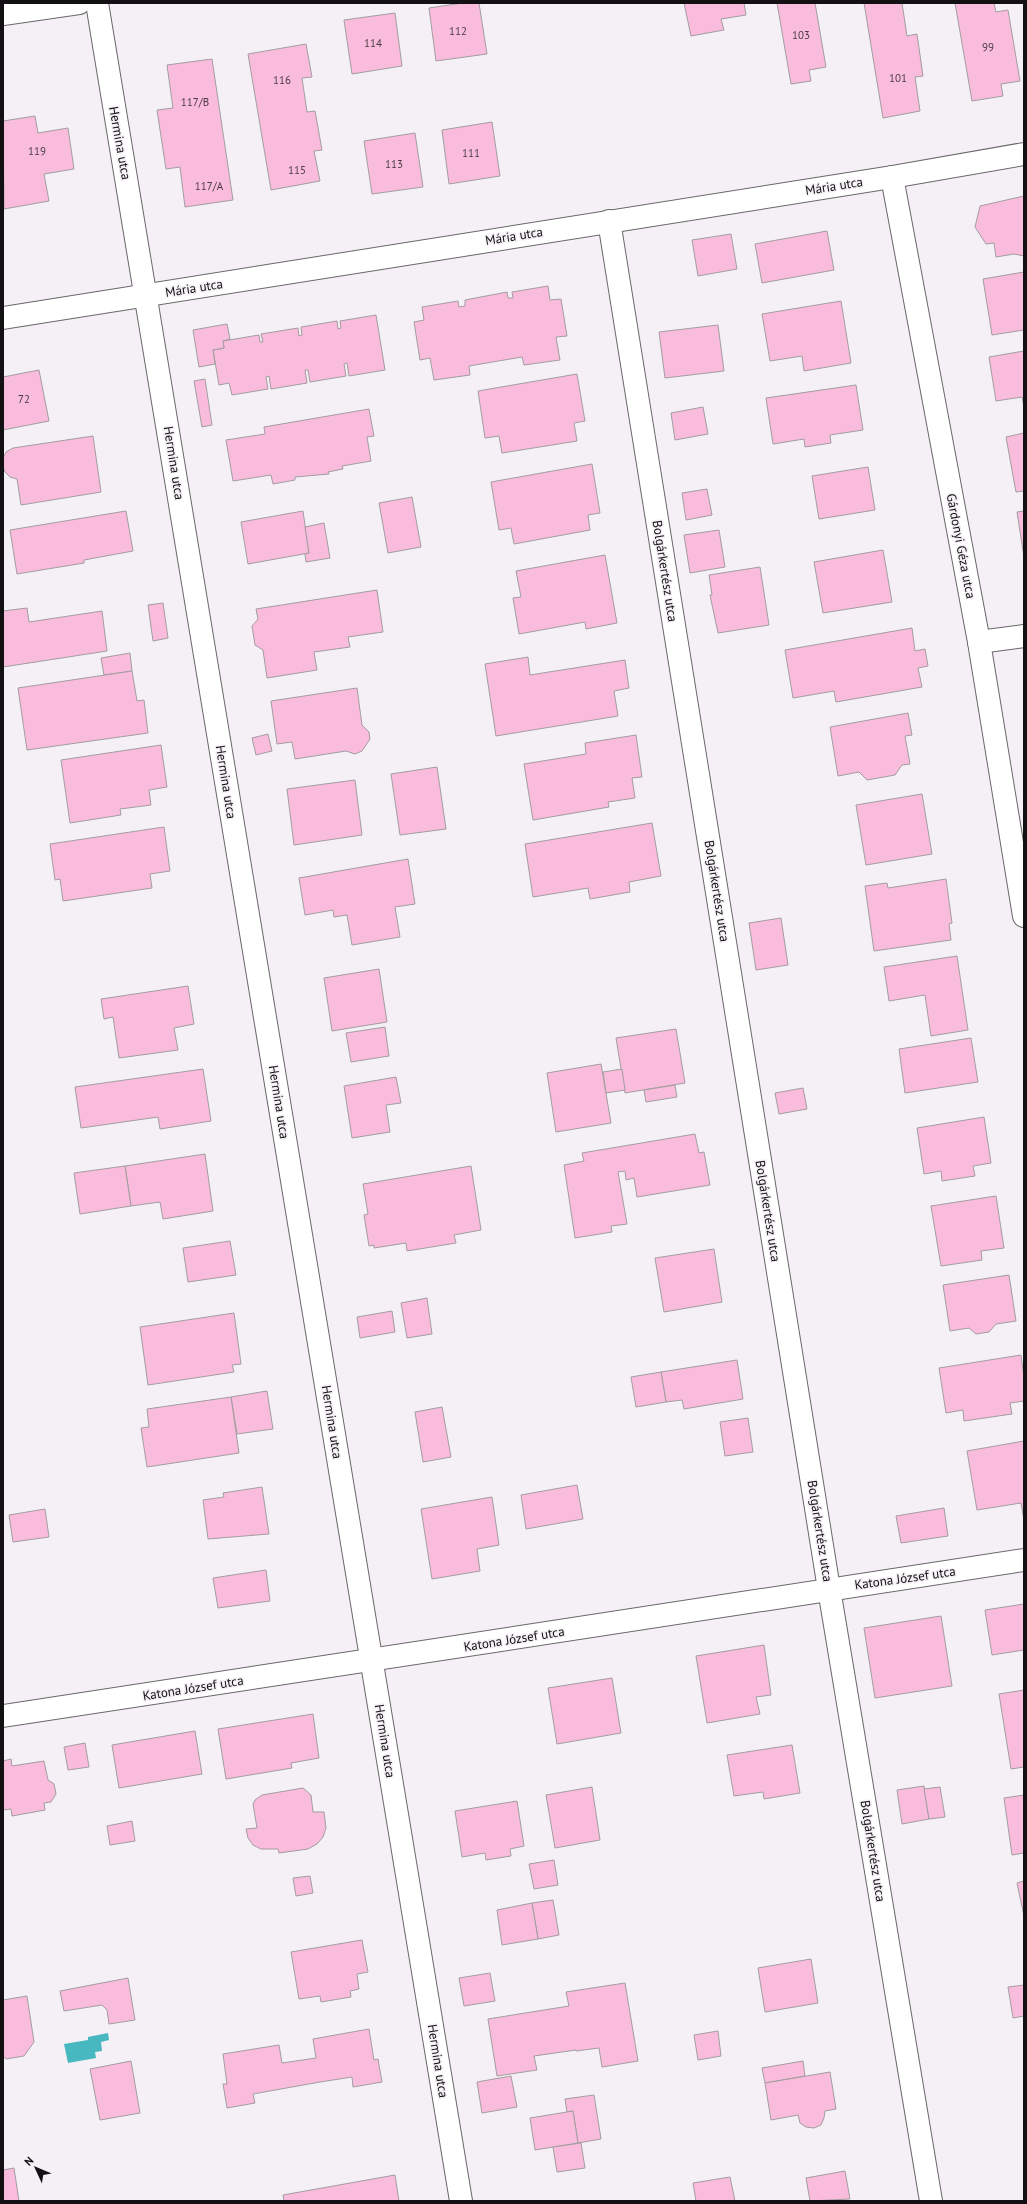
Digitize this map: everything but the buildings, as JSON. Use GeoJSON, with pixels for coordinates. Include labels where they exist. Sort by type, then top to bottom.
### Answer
{"type":"FeatureCollection","features":[{"type":"Feature","properties":{"kind":"street"},"geometry":{"type":"LineString","coordinates":[[3,14],[79,3]]}},
{"type":"Feature","properties":{"kind":"street","name":"Hermina utca"},"geometry":{"type":"LineString","coordinates":[[97,3],[461,2201]]}},
{"type":"Feature","properties":{"kind":"street","name":"Mária utca"},"geometry":{"type":"LineString","coordinates":[[3,318],[608,220],[892,177],[1024,154]]}},
{"type":"Feature","properties":{"kind":"street","name":"Gárdonyi Géza utca"},"geometry":{"type":"LineString","coordinates":[[892,177],[979,642],[1024,916]]}},
{"type":"Feature","properties":{"kind":"street","name":"Bolgárkertész utca"},"geometry":{"type":"LineString","coordinates":[[608,220],[829,1589],[931,2201]]}},
{"type":"Feature","properties":{"kind":"street"},"geometry":{"type":"LineString","coordinates":[[979,642],[1024,636]]}},
{"type":"Feature","properties":{"kind":"street","name":"Katona József utca"},"geometry":{"type":"LineString","coordinates":[[3,1716],[371,1661],[1024,1560]]}},
{"type":"Feature","properties":{"kind":"water"},"geometry":{"type":"Polygon","coordinates":[[[108,2033],[109,2040],[101,2042],[102,2051],[95,2052],[96,2058],[68,2063],[64,2044],[88,2040],[88,2037],[108,2033]]]}}]}
